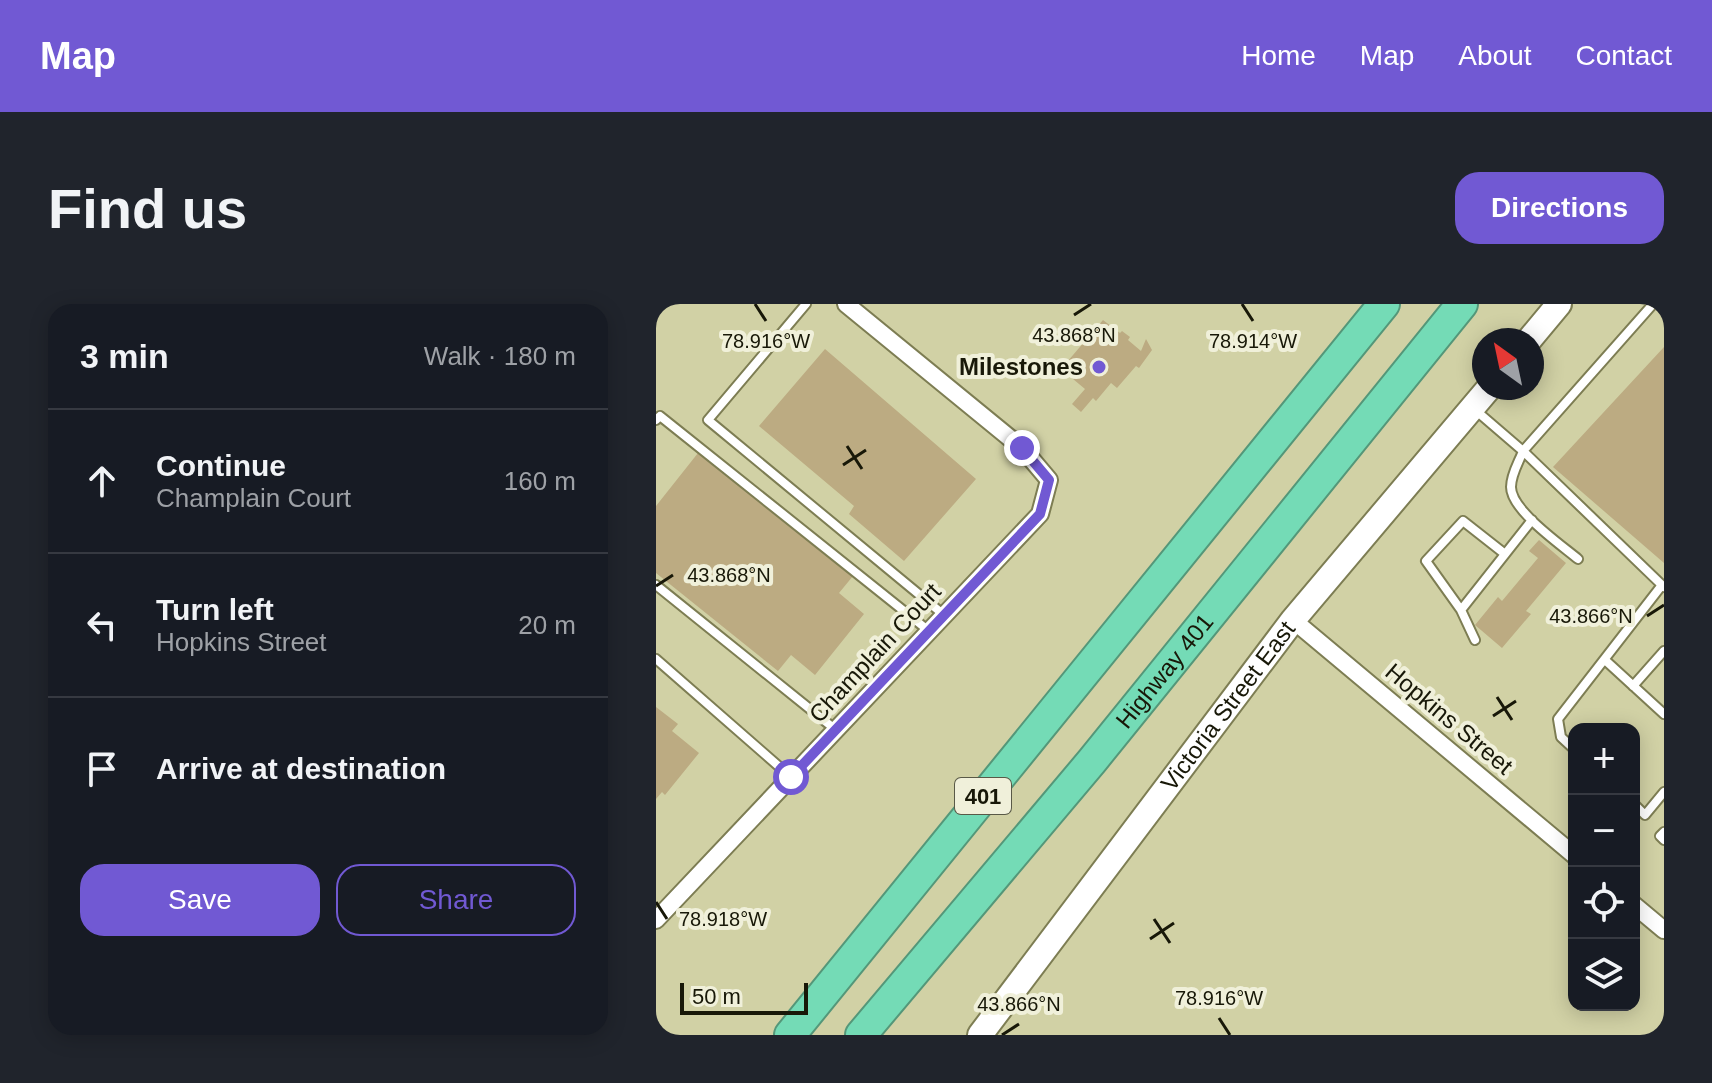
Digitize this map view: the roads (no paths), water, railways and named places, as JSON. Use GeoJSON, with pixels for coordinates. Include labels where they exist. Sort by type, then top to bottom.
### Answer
{"type":"FeatureCollection","features":[{"type":"Feature","properties":{"kind":"highway","name":"401"},"geometry":{"type":"LineString","coordinates":[[790,1035],[1384,304]]}},
{"type":"Feature","properties":{"kind":"highway","name":"Highway 401"},"geometry":{"type":"LineString","coordinates":[[861,1035],[1102,749],[1462,304]]}},
{"type":"Feature","properties":{"kind":"main road"},"geometry":{"type":"LineString","coordinates":[[1539,328],[1559,304]]}},
{"type":"Feature","properties":{"kind":"main road","name":"Victoria Street East"},"geometry":{"type":"LineString","coordinates":[[980,1035],[1293,620],[1479,400]]}},
{"type":"Feature","properties":{"kind":"street","name":"Champlain Court"},"geometry":{"type":"LineString","coordinates":[[656,920],[1040,514],[1049,480],[1022,448],[846,304]]}},
{"type":"Feature","properties":{"kind":"street","name":"Hopkins Street"},"geometry":{"type":"LineString","coordinates":[[1293,620],[1568,850]]}},
{"type":"Feature","properties":{"kind":"street"},"geometry":{"type":"LineString","coordinates":[[1640,910],[1664,930]]}},
{"type":"Feature","properties":{"kind":"lane"},"geometry":{"type":"LineString","coordinates":[[806,304],[708,420],[944,615]]}},
{"type":"Feature","properties":{"kind":"lane"},"geometry":{"type":"LineString","coordinates":[[1578,559],[1525,514],[1510,491],[1511,479],[1523,451],[1653,304]]}},
{"type":"Feature","properties":{"kind":"lane"},"geometry":{"type":"LineString","coordinates":[[1472,408],[1523,451],[1663,586],[1558,719],[1561,737],[1568,743]]}},
{"type":"Feature","properties":{"kind":"lane"},"geometry":{"type":"LineString","coordinates":[[656,420],[660,416],[929,631]]}},
{"type":"Feature","properties":{"kind":"lane"},"geometry":{"type":"LineString","coordinates":[[1461,610],[1532,520]]}},
{"type":"Feature","properties":{"kind":"lane"},"geometry":{"type":"LineString","coordinates":[[1475,640],[1461,610],[1426,561],[1463,521],[1505,554]]}},
{"type":"Feature","properties":{"kind":"lane"},"geometry":{"type":"LineString","coordinates":[[656,585],[836,730]]}},
{"type":"Feature","properties":{"kind":"lane"},"geometry":{"type":"LineString","coordinates":[[1633,686],[1664,651]]}},
{"type":"Feature","properties":{"kind":"lane"},"geometry":{"type":"LineString","coordinates":[[656,659],[791,777]]}},
{"type":"Feature","properties":{"kind":"lane"},"geometry":{"type":"LineString","coordinates":[[1605,660],[1664,714]]}},
{"type":"Feature","properties":{"kind":"lane"},"geometry":{"type":"LineString","coordinates":[[1640,810],[1645,815],[1664,792]]}},
{"type":"Feature","properties":{"kind":"lane"},"geometry":{"type":"LineString","coordinates":[[1664,832],[1660,836],[1664,840]]}},
{"type":"Feature","properties":{"kind":"place","name":"Milestones"},"geometry":{"type":"Point","coordinates":[1099,367]}}]}
